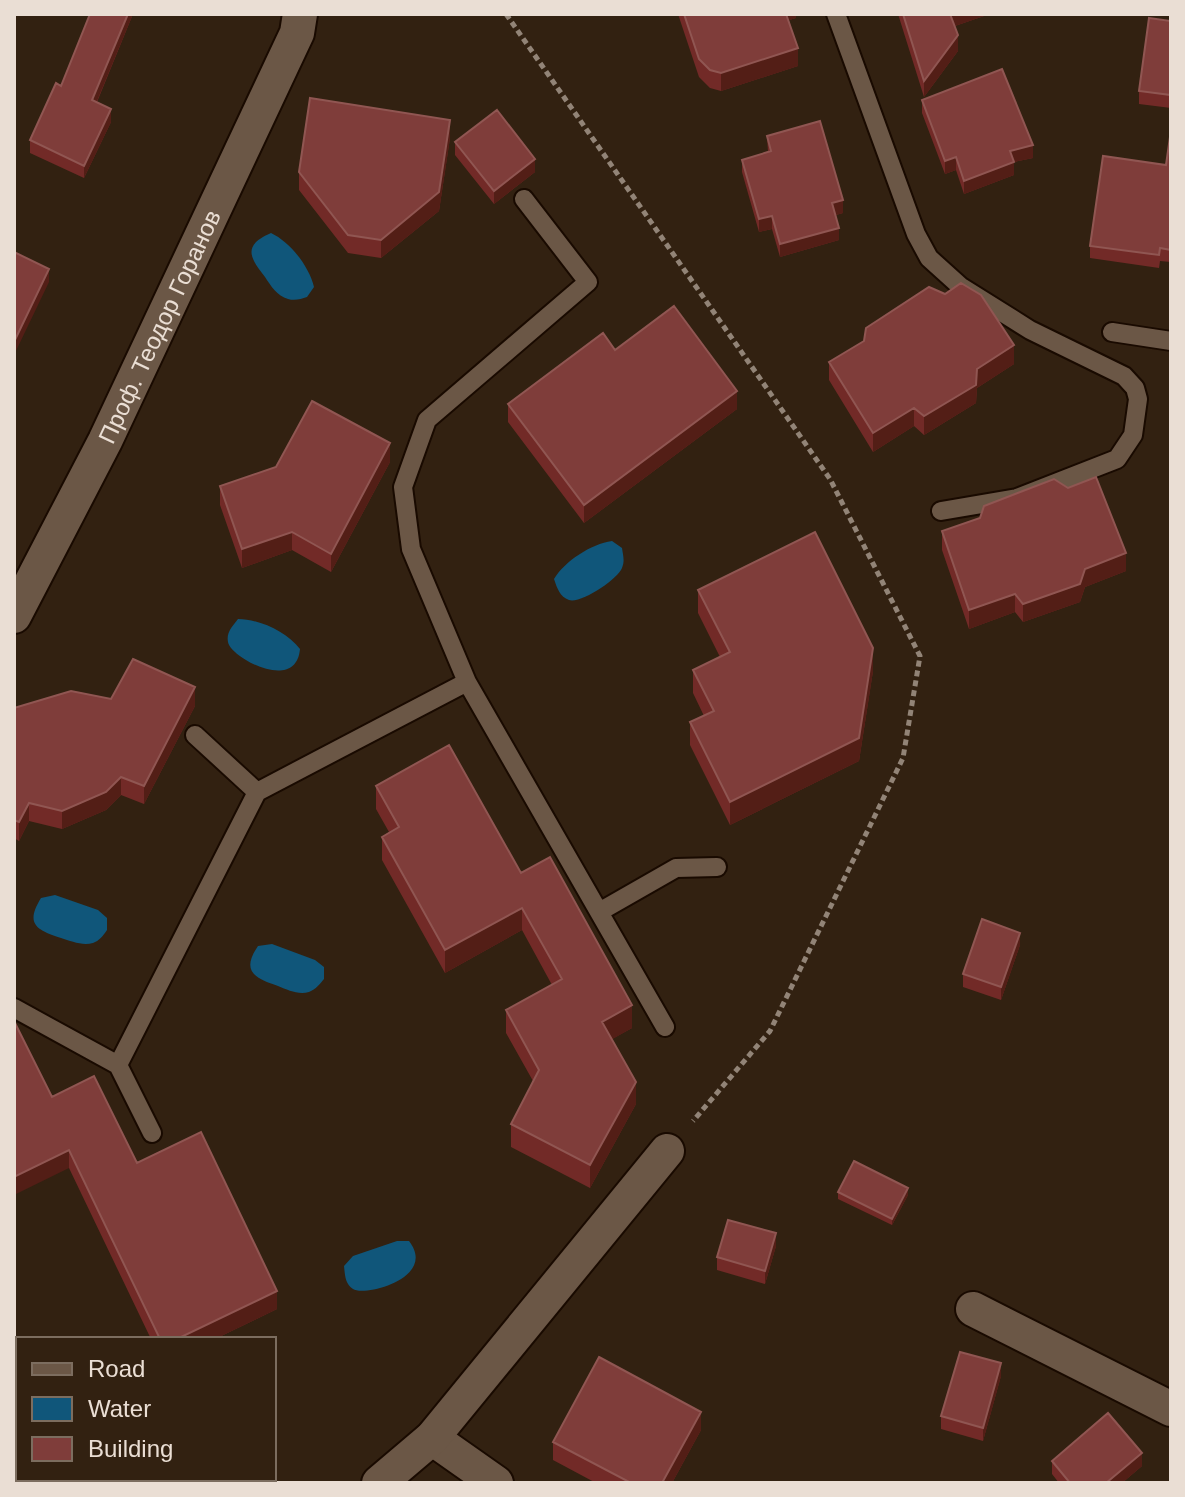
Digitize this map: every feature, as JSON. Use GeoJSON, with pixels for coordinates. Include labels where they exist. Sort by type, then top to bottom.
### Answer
{"type":"FeatureCollection","features":[{"type":"Feature","properties":{"kind":"street","name":"Проф. Теодор Горанов"},"geometry":{"type":"LineString","coordinates":[[14,616],[105,441],[299,23]]}},
{"type":"Feature","properties":{"kind":"street"},"geometry":{"type":"LineString","coordinates":[[379,1483],[432,1438],[667,1151]]}},
{"type":"Feature","properties":{"kind":"street"},"geometry":{"type":"LineString","coordinates":[[973,1309],[1171,1409]]}},
{"type":"Feature","properties":{"kind":"street"},"geometry":{"type":"LineString","coordinates":[[432,1438],[496,1483]]}},
{"type":"Feature","properties":{"kind":"lane"},"geometry":{"type":"LineString","coordinates":[[836,14],[899,190],[929,258],[960,286],[1030,330],[1124,376],[1135,388],[1138,399],[1133,435],[1117,459],[1017,498],[941,511]]}},
{"type":"Feature","properties":{"kind":"lane"},"geometry":{"type":"LineString","coordinates":[[524,199],[588,282],[427,420],[403,487],[411,549],[467,682],[665,1027]]}},
{"type":"Feature","properties":{"kind":"lane"},"geometry":{"type":"LineString","coordinates":[[1112,332],[1171,341]]}},
{"type":"Feature","properties":{"kind":"lane"},"geometry":{"type":"LineString","coordinates":[[118,1065],[257,792],[467,682]]}},
{"type":"Feature","properties":{"kind":"lane"},"geometry":{"type":"LineString","coordinates":[[195,735],[257,792]]}},
{"type":"Feature","properties":{"kind":"lane"},"geometry":{"type":"LineString","coordinates":[[599,912],[676,868],[717,867]]}},
{"type":"Feature","properties":{"kind":"lane"},"geometry":{"type":"LineString","coordinates":[[14,1008],[118,1065],[152,1133]]}},
{"type":"Feature","properties":{"kind":"path"},"geometry":{"type":"LineString","coordinates":[[506,14],[830,479],[920,656],[903,758],[770,1031],[667,1151]]}},
{"type":"Feature","properties":{"kind":"water"},"geometry":{"type":"Polygon","coordinates":[[[271,233],[292,249],[308,271],[314,287],[307,297],[293,300],[281,296],[255,263],[253,247],[271,233]]]}},
{"type":"Feature","properties":{"kind":"water"},"geometry":{"type":"Polygon","coordinates":[[[612,541],[622,548],[623,563],[619,573],[582,598],[569,600],[563,597],[554,579],[559,572],[587,550],[612,541]]]}},
{"type":"Feature","properties":{"kind":"water"},"geometry":{"type":"Polygon","coordinates":[[[238,619],[263,624],[288,637],[300,649],[296,662],[287,669],[276,671],[240,656],[228,642],[230,629],[238,619]]]}},
{"type":"Feature","properties":{"kind":"water"},"geometry":{"type":"Polygon","coordinates":[[[55,895],[98,910],[107,918],[107,930],[97,941],[81,944],[39,929],[34,920],[36,907],[41,898],[55,895]]]}},
{"type":"Feature","properties":{"kind":"water"},"geometry":{"type":"Polygon","coordinates":[[[272,944],[315,960],[324,967],[324,979],[311,991],[301,993],[262,980],[253,972],[251,962],[258,946],[272,944]]]}},
{"type":"Feature","properties":{"kind":"water"},"geometry":{"type":"Polygon","coordinates":[[[397,1241],[409,1241],[415,1254],[414,1265],[407,1275],[370,1290],[360,1291],[350,1287],[344,1266],[353,1256],[397,1241]]]}},
{"type":"Feature","properties":{"kind":"building"},"geometry":{"type":"Polygon","coordinates":[[[90,14],[128,14],[92,100],[111,109],[84,166],[30,140],[56,83],[61,86],[90,14]]]}},
{"type":"Feature","properties":{"kind":"building"},"geometry":{"type":"Polygon","coordinates":[[[684,14],[786,14],[798,48],[721,73],[710,70],[699,59],[684,14]]]}},
{"type":"Feature","properties":{"kind":"building"},"geometry":{"type":"Polygon","coordinates":[[[903,14],[950,14],[958,35],[924,81],[903,14]]]}},
{"type":"Feature","properties":{"kind":"building"},"geometry":{"type":"Polygon","coordinates":[[[1149,18],[1171,21],[1171,95],[1139,91],[1149,18]]]}},
{"type":"Feature","properties":{"kind":"building"},"geometry":{"type":"Polygon","coordinates":[[[1002,69],[1033,145],[1010,151],[1014,162],[964,181],[956,157],[945,161],[922,100],[1002,69]]]}},
{"type":"Feature","properties":{"kind":"building"},"geometry":{"type":"Polygon","coordinates":[[[310,98],[450,120],[439,192],[381,240],[348,235],[299,172],[310,98]]]}},
{"type":"Feature","properties":{"kind":"building"},"geometry":{"type":"Polygon","coordinates":[[[497,110],[535,159],[494,191],[455,142],[497,110]]]}},
{"type":"Feature","properties":{"kind":"building"},"geometry":{"type":"Polygon","coordinates":[[[820,121],[843,200],[832,203],[839,228],[780,244],[772,216],[759,219],[742,160],[771,151],[767,136],[820,121]]]}},
{"type":"Feature","properties":{"kind":"building"},"geometry":{"type":"Polygon","coordinates":[[[1171,130],[1171,250],[1160,248],[1159,255],[1090,246],[1103,156],[1166,165],[1171,130]]]}},
{"type":"Feature","properties":{"kind":"building"},"geometry":{"type":"Polygon","coordinates":[[[14,252],[49,269],[14,342],[14,252]]]}},
{"type":"Feature","properties":{"kind":"building"},"geometry":{"type":"Polygon","coordinates":[[[961,283],[981,295],[1014,345],[977,369],[976,385],[924,416],[914,408],[873,433],[829,362],[864,341],[866,328],[929,287],[945,294],[961,283]]]}},
{"type":"Feature","properties":{"kind":"building"},"geometry":{"type":"Polygon","coordinates":[[[674,306],[737,391],[584,505],[508,404],[603,333],[615,350],[674,306]]]}},
{"type":"Feature","properties":{"kind":"building"},"geometry":{"type":"Polygon","coordinates":[[[312,401],[390,443],[331,554],[292,532],[242,549],[220,486],[276,467],[312,401]]]}},
{"type":"Feature","properties":{"kind":"building"},"geometry":{"type":"Polygon","coordinates":[[[1096,477],[1126,553],[1085,569],[1080,584],[1023,604],[1015,594],[969,610],[942,531],[980,518],[984,506],[1054,479],[1068,488],[1096,477]]]}},
{"type":"Feature","properties":{"kind":"building"},"geometry":{"type":"Polygon","coordinates":[[[815,532],[873,648],[859,738],[730,802],[690,722],[714,711],[693,670],[730,652],[698,590],[815,532]]]}},
{"type":"Feature","properties":{"kind":"building"},"geometry":{"type":"Polygon","coordinates":[[[133,659],[195,687],[144,786],[121,777],[106,792],[62,811],[29,803],[19,822],[14,820],[14,708],[71,691],[111,699],[133,659]]]}},
{"type":"Feature","properties":{"kind":"building"},"geometry":{"type":"Polygon","coordinates":[[[449,745],[521,873],[550,857],[632,1005],[602,1022],[636,1082],[590,1165],[511,1124],[539,1070],[506,1010],[562,979],[522,908],[445,950],[382,837],[399,827],[376,786],[449,745]]]}},
{"type":"Feature","properties":{"kind":"building"},"geometry":{"type":"Polygon","coordinates":[[[982,919],[1020,933],[1001,987],[963,974],[982,919]]]}},
{"type":"Feature","properties":{"kind":"building"},"geometry":{"type":"Polygon","coordinates":[[[14,1024],[52,1097],[94,1076],[137,1163],[201,1132],[277,1291],[181,1337],[159,1337],[69,1150],[14,1177],[14,1024]]]}},
{"type":"Feature","properties":{"kind":"building"},"geometry":{"type":"Polygon","coordinates":[[[854,1161],[908,1188],[892,1219],[838,1192],[854,1161]]]}},
{"type":"Feature","properties":{"kind":"building"},"geometry":{"type":"Polygon","coordinates":[[[728,1220],[776,1233],[765,1271],[717,1257],[728,1220]]]}},
{"type":"Feature","properties":{"kind":"building"},"geometry":{"type":"Polygon","coordinates":[[[960,1352],[1001,1363],[983,1428],[941,1416],[960,1352]]]}},
{"type":"Feature","properties":{"kind":"building"},"geometry":{"type":"Polygon","coordinates":[[[599,1357],[701,1412],[662,1483],[631,1483],[553,1442],[599,1357]]]}},
{"type":"Feature","properties":{"kind":"building"},"geometry":{"type":"Polygon","coordinates":[[[1108,1413],[1142,1453],[1106,1483],[1070,1483],[1052,1461],[1108,1413]]]}}]}
